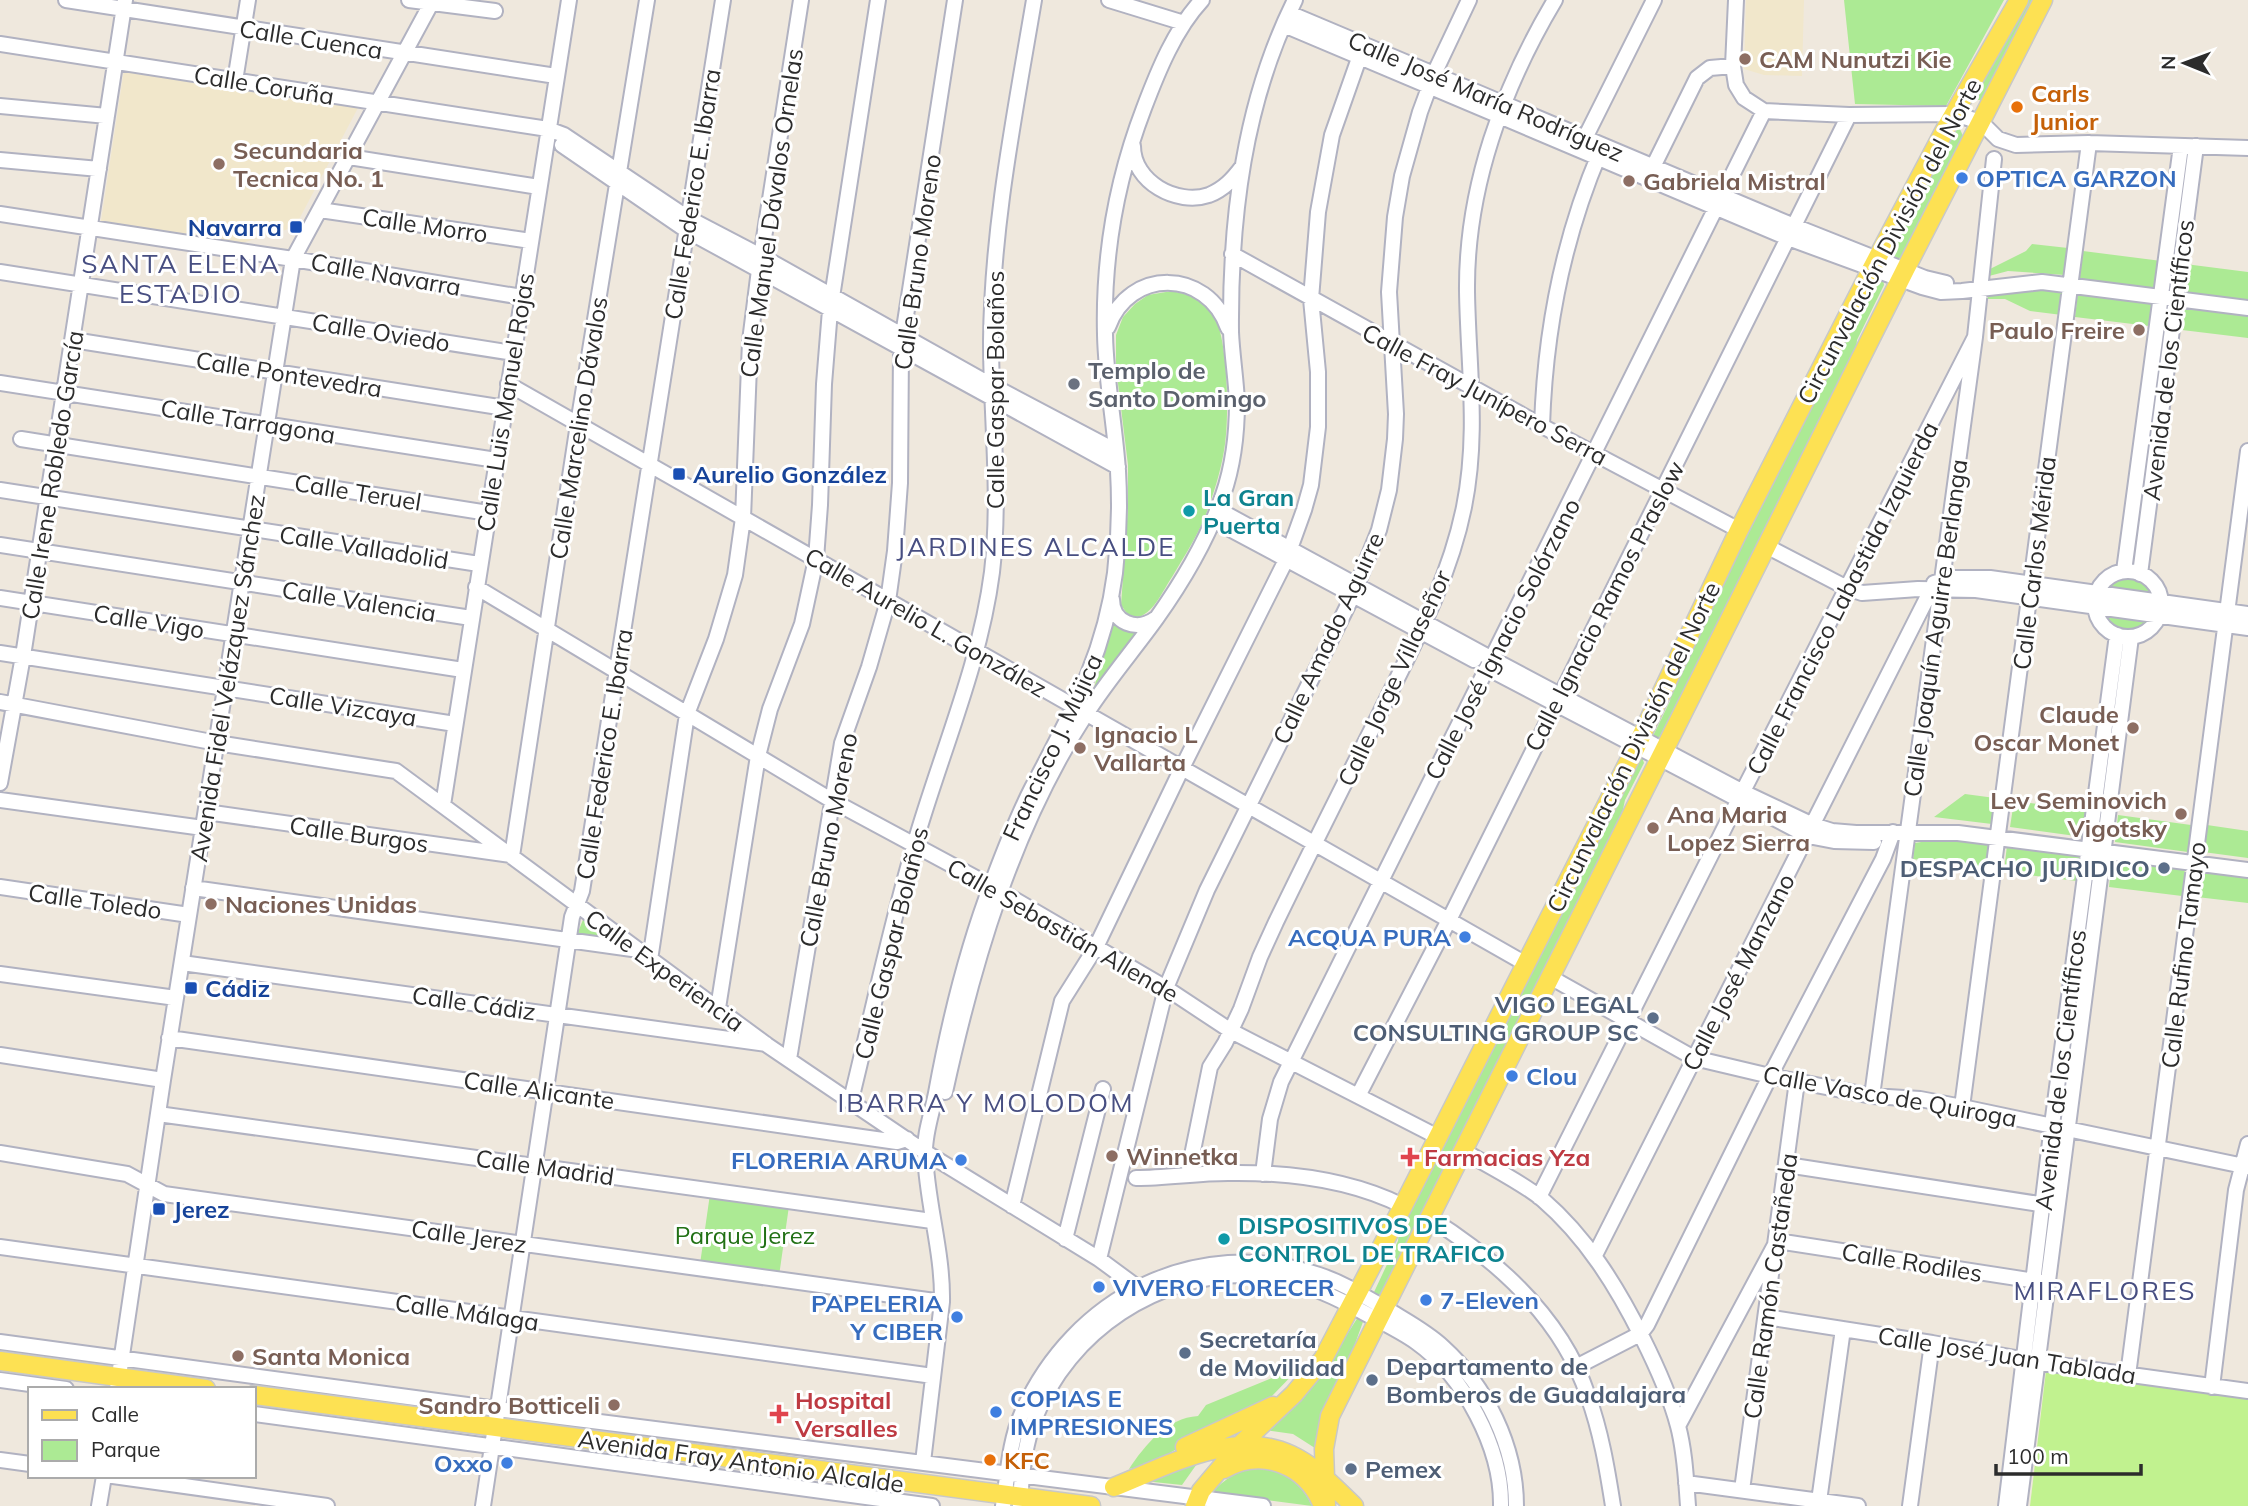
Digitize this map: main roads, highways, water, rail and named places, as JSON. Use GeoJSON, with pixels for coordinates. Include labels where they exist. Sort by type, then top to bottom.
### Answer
{"type":"FeatureCollection","features":[{"type":"Feature","properties":{"kind":"main road","name":"Circunvalación División del Norte"},"geometry":{"type":"LineString","coordinates":[[1197,1502],[1209,1481],[1239,1446],[1289,1398],[1323,1359],[1638,742],[1739,530],[1875,264],[1954,114],[2019,0]]}},
{"type":"Feature","properties":{"kind":"main road","name":"Circunvalación División del Norte"},"geometry":{"type":"LineString","coordinates":[[1324,1506],[1325,1436],[1330,1416],[2043,0]]}},
{"type":"Feature","properties":{"kind":"main road"},"geometry":{"type":"LineString","coordinates":[[0,1361],[118,1383],[177,1387]]}},
{"type":"Feature","properties":{"kind":"main road","name":"Avenida Fray Antonio Alcalde"},"geometry":{"type":"LineString","coordinates":[[256,1395],[1012,1502],[1091,1506]]}},
{"type":"Feature","properties":{"kind":"main road"},"geometry":{"type":"LineString","coordinates":[[1165,1467],[1182,1449],[1289,1398]]}},
{"type":"Feature","properties":{"kind":"main road"},"geometry":{"type":"LineString","coordinates":[[1114,1487],[1208,1450],[1239,1446],[1266,1447],[1290,1454],[1325,1479],[1354,1506]]}},
{"type":"Feature","properties":{"kind":"main road","name":"Circunvalación División del Norte"},"geometry":{"type":"LineString","coordinates":[[1219,1472],[1234,1463],[1247,1460],[1277,1461],[1301,1474],[1314,1487],[1324,1506]]}},
{"type":"Feature","properties":{"kind":"place","name":"CAM Nunutzi Kie"},"geometry":{"type":"Point","coordinates":[1745,59]}},
{"type":"Feature","properties":{"kind":"place","name":"Carls Junior"},"geometry":{"type":"Point","coordinates":[2017,107]}},
{"type":"Feature","properties":{"kind":"place","name":"Secundaria Tecnica No. 1"},"geometry":{"type":"Point","coordinates":[219,164]}},
{"type":"Feature","properties":{"kind":"place","name":"OPTICA GARZON"},"geometry":{"type":"Point","coordinates":[1962,178]}},
{"type":"Feature","properties":{"kind":"place","name":"Gabriela Mistral"},"geometry":{"type":"Point","coordinates":[1629,181]}},
{"type":"Feature","properties":{"kind":"place","name":"Navarra"},"geometry":{"type":"Point","coordinates":[296,227]}},
{"type":"Feature","properties":{"kind":"place","name":"Paulo Freire"},"geometry":{"type":"Point","coordinates":[2139,330]}},
{"type":"Feature","properties":{"kind":"place","name":"Templo de Santo Domingo"},"geometry":{"type":"Point","coordinates":[1074,384]}},
{"type":"Feature","properties":{"kind":"place","name":"Aurelio González"},"geometry":{"type":"Point","coordinates":[679,474]}},
{"type":"Feature","properties":{"kind":"place","name":"La Gran Puerta"},"geometry":{"type":"Point","coordinates":[1189,511]}},
{"type":"Feature","properties":{"kind":"place","name":"Claude Oscar Monet"},"geometry":{"type":"Point","coordinates":[2133,728]}},
{"type":"Feature","properties":{"kind":"place","name":"Ignacio L Vallarta"},"geometry":{"type":"Point","coordinates":[1080,748]}},
{"type":"Feature","properties":{"kind":"place","name":"Lev Seminovich Vigotsky"},"geometry":{"type":"Point","coordinates":[2181,814]}},
{"type":"Feature","properties":{"kind":"place","name":"Ana Maria Lopez Sierra"},"geometry":{"type":"Point","coordinates":[1653,828]}},
{"type":"Feature","properties":{"kind":"place","name":"DESPACHO JURIDICO"},"geometry":{"type":"Point","coordinates":[2164,868]}},
{"type":"Feature","properties":{"kind":"place","name":"Naciones Unidas"},"geometry":{"type":"Point","coordinates":[211,904]}},
{"type":"Feature","properties":{"kind":"place","name":"ACQUA PURA"},"geometry":{"type":"Point","coordinates":[1465,937]}},
{"type":"Feature","properties":{"kind":"place","name":"Cádiz"},"geometry":{"type":"Point","coordinates":[191,988]}},
{"type":"Feature","properties":{"kind":"place","name":"VIGO LEGAL CONSULTING GROUP SC"},"geometry":{"type":"Point","coordinates":[1653,1018]}},
{"type":"Feature","properties":{"kind":"place","name":"Clou"},"geometry":{"type":"Point","coordinates":[1512,1076]}},
{"type":"Feature","properties":{"kind":"place","name":"Winnetka"},"geometry":{"type":"Point","coordinates":[1112,1156]}},
{"type":"Feature","properties":{"kind":"place","name":"Farmacias Yza"},"geometry":{"type":"Point","coordinates":[1410,1157]}},
{"type":"Feature","properties":{"kind":"place","name":"FLORERIA ARUMA"},"geometry":{"type":"Point","coordinates":[961,1160]}},
{"type":"Feature","properties":{"kind":"place","name":"Jerez"},"geometry":{"type":"Point","coordinates":[159,1209]}},
{"type":"Feature","properties":{"kind":"place","name":"DISPOSITIVOS DE CONTROL DE TRAFICO"},"geometry":{"type":"Point","coordinates":[1224,1239]}},
{"type":"Feature","properties":{"kind":"place","name":"VIVERO FLORECER"},"geometry":{"type":"Point","coordinates":[1099,1287]}},
{"type":"Feature","properties":{"kind":"place","name":"7-Eleven"},"geometry":{"type":"Point","coordinates":[1426,1300]}},
{"type":"Feature","properties":{"kind":"place","name":"PAPELERIA Y CIBER"},"geometry":{"type":"Point","coordinates":[957,1317]}},
{"type":"Feature","properties":{"kind":"place","name":"Secretaría de Movilidad"},"geometry":{"type":"Point","coordinates":[1185,1353]}},
{"type":"Feature","properties":{"kind":"place","name":"Santa Monica"},"geometry":{"type":"Point","coordinates":[238,1356]}},
{"type":"Feature","properties":{"kind":"place","name":"Departamento de Bomberos de Guadalajara"},"geometry":{"type":"Point","coordinates":[1372,1380]}},
{"type":"Feature","properties":{"kind":"place","name":"Sandro Botticeli"},"geometry":{"type":"Point","coordinates":[614,1405]}},
{"type":"Feature","properties":{"kind":"place","name":"COPIAS E IMPRESIONES"},"geometry":{"type":"Point","coordinates":[996,1412]}},
{"type":"Feature","properties":{"kind":"place","name":"Hospital Versalles"},"geometry":{"type":"Point","coordinates":[779,1414]}},
{"type":"Feature","properties":{"kind":"place","name":"KFC"},"geometry":{"type":"Point","coordinates":[990,1460]}},
{"type":"Feature","properties":{"kind":"place","name":"Oxxo"},"geometry":{"type":"Point","coordinates":[507,1463]}},
{"type":"Feature","properties":{"kind":"place","name":"Pemex"},"geometry":{"type":"Point","coordinates":[1351,1469]}},
{"type":"Feature","properties":{"kind":"district","name":"SANTA ELENA ESTADIO"},"geometry":{"type":"Point","coordinates":[181,278]}},
{"type":"Feature","properties":{"kind":"district","name":"JARDINES ALCALDE"},"geometry":{"type":"Point","coordinates":[1036,546]}},
{"type":"Feature","properties":{"kind":"district","name":"IBARRA Y MOLODOM"},"geometry":{"type":"Point","coordinates":[986,1102]}},
{"type":"Feature","properties":{"kind":"district","name":"MIRAFLORES"},"geometry":{"type":"Point","coordinates":[2105,1290]}},
{"type":"Feature","properties":{"kind":"park label","name":"Parque Jerez"},"geometry":{"type":"Point","coordinates":[745,1235]}}]}
